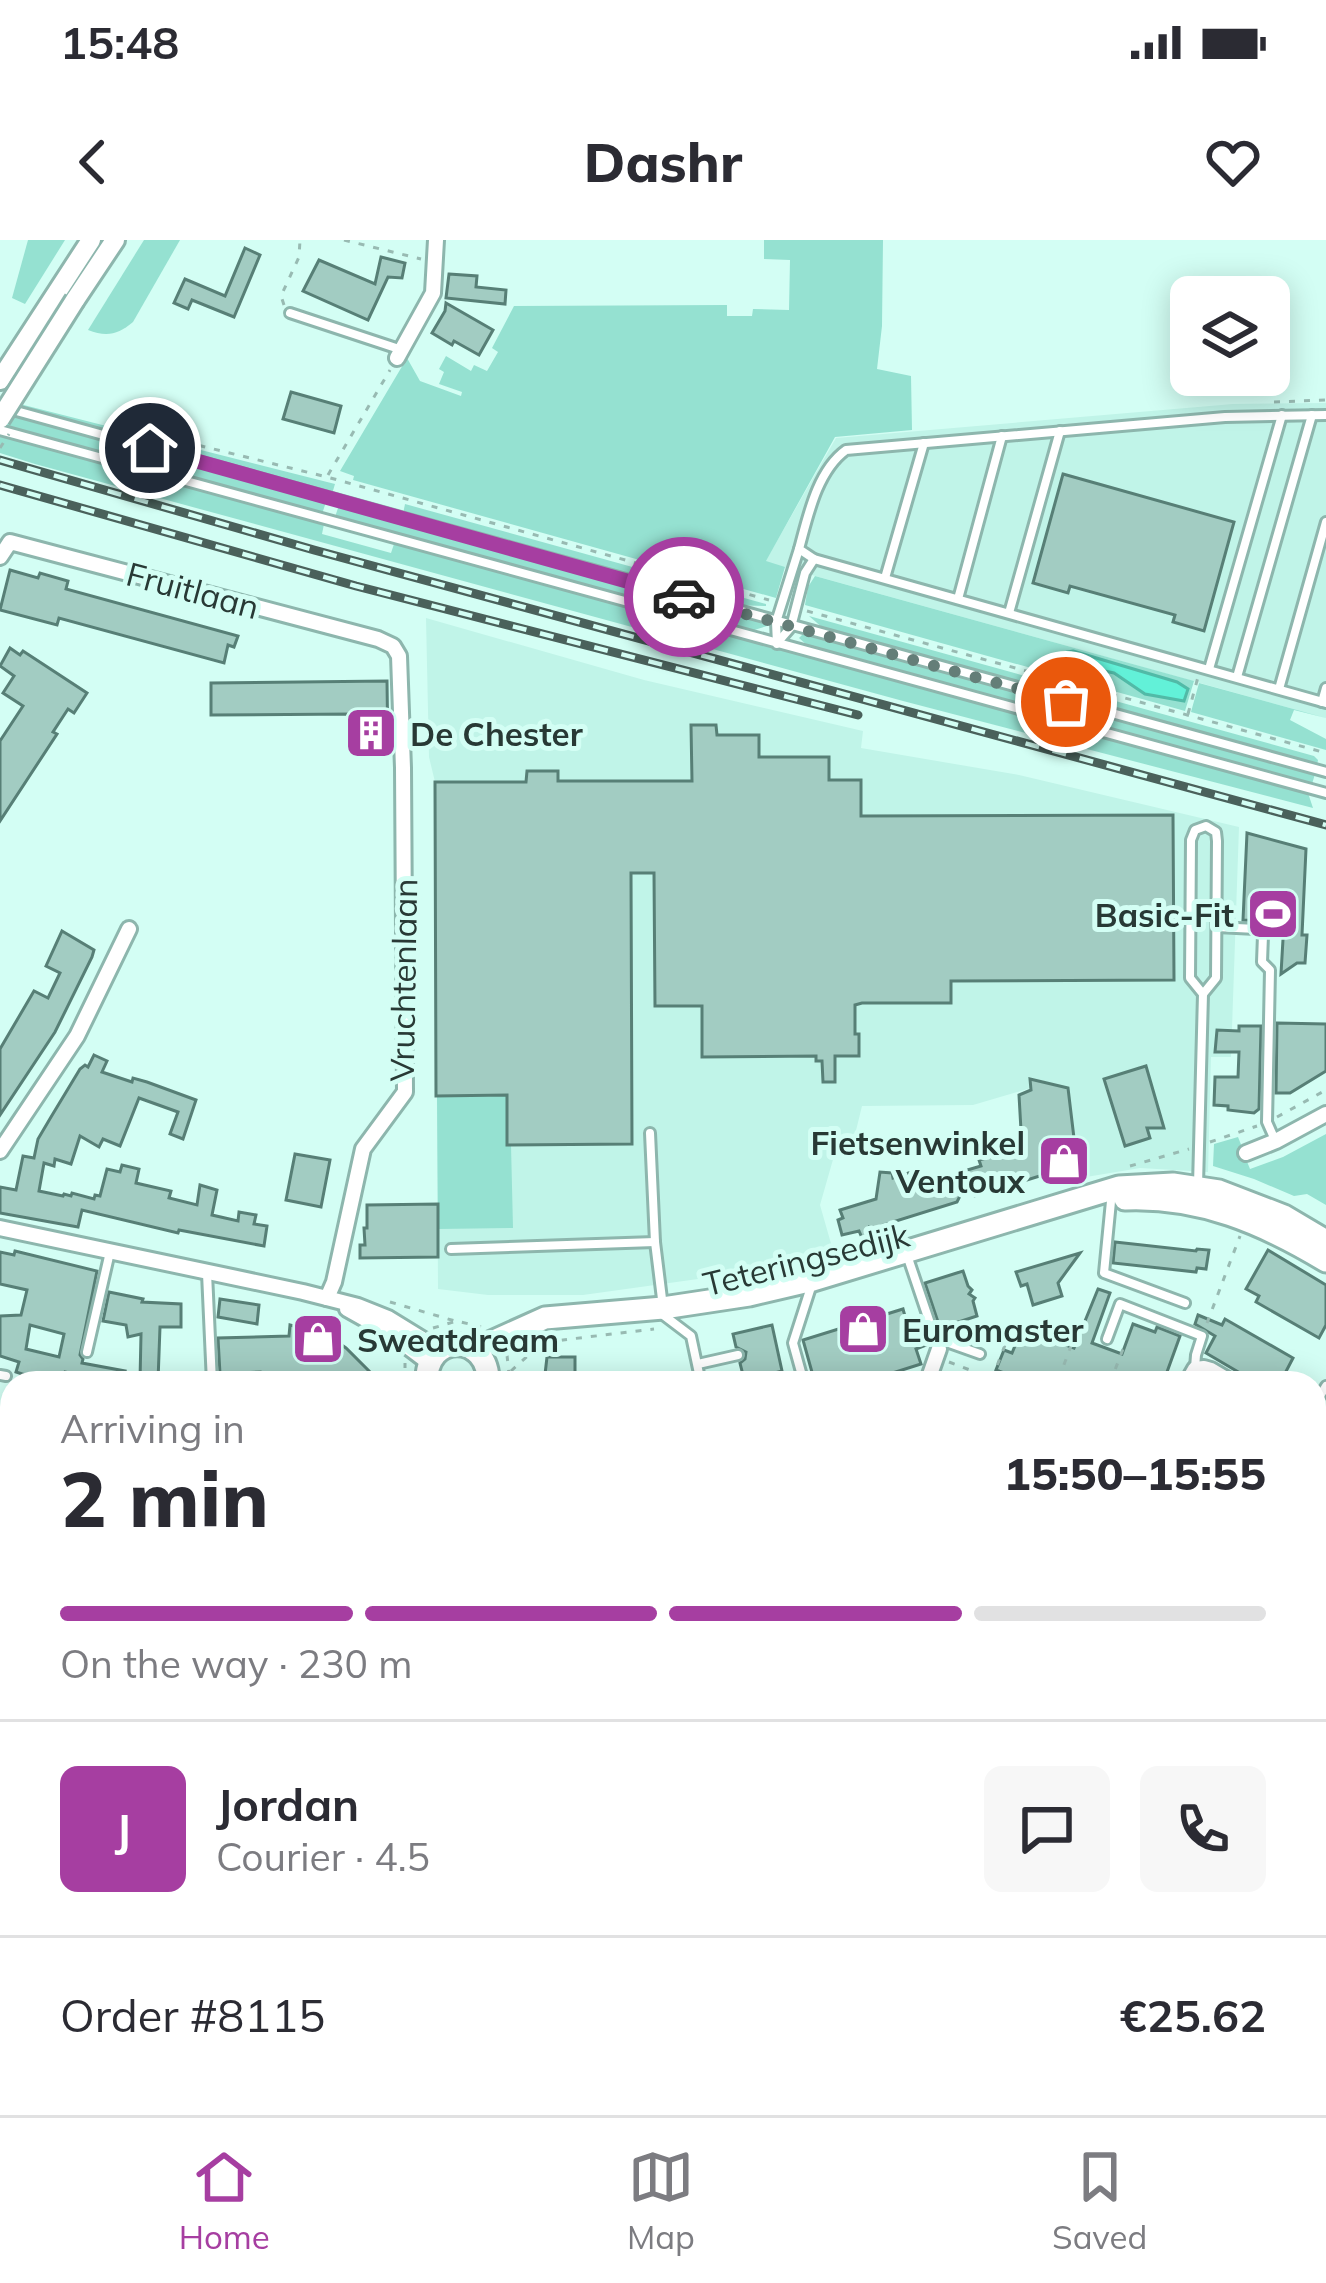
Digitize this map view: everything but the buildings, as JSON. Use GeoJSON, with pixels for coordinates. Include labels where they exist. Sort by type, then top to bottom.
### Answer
{"type":"FeatureCollection","features":[{"type":"Feature","properties":{"kind":"main road","name":"Teteringsedijk"},"geometry":{"type":"LineString","coordinates":[[483,1366],[511,1346],[582,1316],[749,1295],[813,1280],[1110,1189],[1143,1184],[1198,1187],[1237,1197],[1266,1208],[1324,1251]]}},
{"type":"Feature","properties":{"kind":"main road","name":"Teteringsedijk"},"geometry":{"type":"LineString","coordinates":[[1110,1189],[1209,1207],[1324,1251]]}},
{"type":"Feature","properties":{"kind":"main road"},"geometry":{"type":"LineString","coordinates":[[432,1365],[457,1344],[483,1366]]}},
{"type":"Feature","properties":{"kind":"street"},"geometry":{"type":"LineString","coordinates":[[0,419],[66,298],[91,240]]}},
{"type":"Feature","properties":{"kind":"street"},"geometry":{"type":"LineString","coordinates":[[0,380],[115,240]]}},
{"type":"Feature","properties":{"kind":"street"},"geometry":{"type":"LineString","coordinates":[[399,354],[433,293],[436,240]]}},
{"type":"Feature","properties":{"kind":"street","name":"Fruitlaan"},"geometry":{"type":"LineString","coordinates":[[0,557],[10,542],[393,646]]}},
{"type":"Feature","properties":{"kind":"street","name":"Vruchtenlaan"},"geometry":{"type":"LineString","coordinates":[[327,1298],[363,1149],[405,1092],[404,769],[399,656],[393,646]]}},
{"type":"Feature","properties":{"kind":"street"},"geometry":{"type":"LineString","coordinates":[[0,1151],[76,1036],[129,929]]}},
{"type":"Feature","properties":{"kind":"street"},"geometry":{"type":"LineString","coordinates":[[1246,1153],[1326,1114]]}},
{"type":"Feature","properties":{"kind":"street"},"geometry":{"type":"LineString","coordinates":[[0,1228],[374,1311],[432,1365]]}},
{"type":"Feature","properties":{"kind":"street"},"geometry":{"type":"LineString","coordinates":[[931,1371],[939,1349]]}},
{"type":"Feature","properties":{"kind":"lane"},"geometry":{"type":"LineString","coordinates":[[290,313],[399,354]]}},
{"type":"Feature","properties":{"kind":"lane"},"geometry":{"type":"LineString","coordinates":[[0,407],[1326,772]]}},
{"type":"Feature","properties":{"kind":"lane"},"geometry":{"type":"LineString","coordinates":[[1209,669],[1282,415]]}},
{"type":"Feature","properties":{"kind":"lane"},"geometry":{"type":"LineString","coordinates":[[1237,677],[1312,415]]}},
{"type":"Feature","properties":{"kind":"lane"},"geometry":{"type":"LineString","coordinates":[[777,644],[776,622],[815,494],[846,450],[1226,417],[1326,415]]}},
{"type":"Feature","properties":{"kind":"lane"},"geometry":{"type":"LineString","coordinates":[[0,430],[1326,793]]}},
{"type":"Feature","properties":{"kind":"lane"},"geometry":{"type":"LineString","coordinates":[[1009,613],[1060,431]]}},
{"type":"Feature","properties":{"kind":"lane"},"geometry":{"type":"LineString","coordinates":[[958,598],[1002,436]]}},
{"type":"Feature","properties":{"kind":"lane"},"geometry":{"type":"LineString","coordinates":[[885,578],[924,442]]}},
{"type":"Feature","properties":{"kind":"lane"},"geometry":{"type":"LineString","coordinates":[[1279,689],[1326,522]]}},
{"type":"Feature","properties":{"kind":"lane"},"geometry":{"type":"LineString","coordinates":[[800,549],[814,559],[1324,703],[1326,688]]}},
{"type":"Feature","properties":{"kind":"lane"},"geometry":{"type":"LineString","coordinates":[[777,644],[791,626],[814,559]]}},
{"type":"Feature","properties":{"kind":"lane"},"geometry":{"type":"LineString","coordinates":[[1198,1187],[1204,994],[1216,978],[1217,841],[1216,832],[1206,826],[1195,830],[1191,840],[1190,979],[1204,994]]}},
{"type":"Feature","properties":{"kind":"lane"},"geometry":{"type":"LineString","coordinates":[[1217,927],[1256,928],[1263,935],[1262,962],[1270,970],[1268,1122],[1276,1141]]}},
{"type":"Feature","properties":{"kind":"lane"},"geometry":{"type":"LineString","coordinates":[[650,1133],[659,1309],[692,1336],[699,1371]]}},
{"type":"Feature","properties":{"kind":"lane"},"geometry":{"type":"LineString","coordinates":[[1110,1189],[1104,1273],[1185,1303]]}},
{"type":"Feature","properties":{"kind":"lane"},"geometry":{"type":"LineString","coordinates":[[451,1249],[655,1242]]}},
{"type":"Feature","properties":{"kind":"lane"},"geometry":{"type":"LineString","coordinates":[[87,1352],[110,1252]]}},
{"type":"Feature","properties":{"kind":"lane"},"geometry":{"type":"LineString","coordinates":[[906,1253],[939,1349],[980,1354]]}},
{"type":"Feature","properties":{"kind":"lane"},"geometry":{"type":"LineString","coordinates":[[208,1273],[212,1371]]}},
{"type":"Feature","properties":{"kind":"lane"},"geometry":{"type":"LineString","coordinates":[[801,1371],[793,1342],[813,1280]]}},
{"type":"Feature","properties":{"kind":"lane"},"geometry":{"type":"LineString","coordinates":[[1107,1339],[1120,1304],[1202,1336],[1192,1371]]}},
{"type":"Feature","properties":{"kind":"lane"},"geometry":{"type":"LineString","coordinates":[[777,1346],[793,1342]]}},
{"type":"Feature","properties":{"kind":"lane"},"geometry":{"type":"LineString","coordinates":[[698,1364],[738,1355]]}},
{"type":"Feature","properties":{"kind":"path"},"geometry":{"type":"LineString","coordinates":[[290,313],[281,296],[299,257],[300,240]]}},
{"type":"Feature","properties":{"kind":"path"},"geometry":{"type":"LineString","coordinates":[[344,240],[435,262]]}},
{"type":"Feature","properties":{"kind":"path"},"geometry":{"type":"LineString","coordinates":[[327,477],[399,354]]}},
{"type":"Feature","properties":{"kind":"path"},"geometry":{"type":"LineString","coordinates":[[1274,404],[1326,400]]}},
{"type":"Feature","properties":{"kind":"path"},"geometry":{"type":"LineString","coordinates":[[98,420],[327,477],[782,604]]}},
{"type":"Feature","properties":{"kind":"path"},"geometry":{"type":"LineString","coordinates":[[796,608],[1326,753]]}},
{"type":"Feature","properties":{"kind":"path"},"geometry":{"type":"LineString","coordinates":[[1187,716],[1196,682]]}},
{"type":"Feature","properties":{"kind":"path"},"geometry":{"type":"LineString","coordinates":[[1110,1189],[1132,1164],[1268,1122],[1326,1090]]}},
{"type":"Feature","properties":{"kind":"path"},"geometry":{"type":"LineString","coordinates":[[1202,1336],[1243,1230]]}},
{"type":"Feature","properties":{"kind":"path"},"geometry":{"type":"LineString","coordinates":[[457,1322],[484,1328]]}},
{"type":"Feature","properties":{"kind":"path"},"geometry":{"type":"LineString","coordinates":[[995,1371],[1012,1324],[1071,1346],[1062,1371]]}},
{"type":"Feature","properties":{"kind":"path"},"geometry":{"type":"LineString","coordinates":[[1107,1339],[1123,1349],[1115,1371]]}},
{"type":"Feature","properties":{"kind":"path"},"geometry":{"type":"LineString","coordinates":[[939,1349],[979,1371]]}},
{"type":"Feature","properties":{"kind":"path"},"geometry":{"type":"LineString","coordinates":[[405,1364],[405,1371]]}},
{"type":"Feature","properties":{"kind":"shaded area"},"geometry":{"type":"Polygon","coordinates":[[[28,240],[65,240],[25,304],[12,298],[28,240]]]}},
{"type":"Feature","properties":{"kind":"shaded area"},"geometry":{"type":"Polygon","coordinates":[[[144,240],[180,240],[133,322],[112,334],[88,330],[144,240]]]}},
{"type":"Feature","properties":{"kind":"shaded area"},"geometry":{"type":"Polygon","coordinates":[[[764,240],[883,240],[877,369],[911,376],[912,430],[835,437],[766,561],[785,567],[776,598],[353,480],[354,476],[340,471],[407,358],[420,381],[461,396],[462,392],[439,384],[444,372],[439,369],[446,356],[471,371],[474,365],[487,371],[498,352],[492,348],[514,306],[727,305],[727,316],[752,316],[753,309],[789,310],[790,260],[764,259],[764,240]]]}},
{"type":"Feature","properties":{"kind":"shaded area"},"geometry":{"type":"Polygon","coordinates":[[[0,399],[335,484],[332,494],[0,403],[0,399]]]}},
{"type":"Feature","properties":{"kind":"shaded area"},"geometry":{"type":"Polygon","coordinates":[[[1326,403],[1326,718],[765,562],[836,438],[1233,404],[1326,403]]]}},
{"type":"Feature","properties":{"kind":"shaded area"},"geometry":{"type":"Polygon","coordinates":[[[0,411],[326,502],[322,514],[0,425],[0,411]]]}},
{"type":"Feature","properties":{"kind":"shaded area"},"geometry":{"type":"Polygon","coordinates":[[[0,434],[324,524],[322,534],[391,553],[394,544],[1282,785],[1308,793],[1313,808],[35,464],[0,453],[0,434]]]}},
{"type":"Feature","properties":{"kind":"shaded area"},"geometry":{"type":"Polygon","coordinates":[[[405,504],[766,606],[733,605],[403,514],[405,504]]]}},
{"type":"Feature","properties":{"kind":"shaded area"},"geometry":{"type":"Polygon","coordinates":[[[339,505],[767,626],[751,631],[335,517],[339,505]]]}},
{"type":"Feature","properties":{"kind":"shaded area"},"geometry":{"type":"Polygon","coordinates":[[[815,576],[1194,681],[1185,711],[805,605],[815,576]],[[1067,652],[1066,657],[1114,673],[1145,694],[1184,701],[1177,682],[1067,652]]]}},
{"type":"Feature","properties":{"kind":"shaded area"},"geometry":{"type":"Polygon","coordinates":[[[809,616],[1314,756],[1317,765],[838,634],[809,616]]]}},
{"type":"Feature","properties":{"kind":"shaded area"},"geometry":{"type":"Polygon","coordinates":[[[426,618],[644,680],[863,731],[861,748],[1019,775],[1239,827],[1231,1057],[1211,1057],[1208,1172],[1140,1168],[1080,1178],[1068,1089],[1031,1079],[1031,1088],[973,1105],[862,1106],[849,1159],[834,1156],[820,1205],[832,1247],[698,1279],[583,1295],[488,1295],[438,1289],[435,782],[429,757],[426,618]]]}},
{"type":"Feature","properties":{"kind":"shaded area"},"geometry":{"type":"Polygon","coordinates":[[[803,634],[1315,774],[1312,784],[808,646],[799,638],[803,634]]]}},
{"type":"Feature","properties":{"kind":"shaded area"},"geometry":{"type":"Polygon","coordinates":[[[1073,651],[1177,682],[1188,689],[1184,701],[1145,694],[1114,673],[1076,665],[1066,657],[1073,651]]]}},
{"type":"Feature","properties":{"kind":"shaded area"},"geometry":{"type":"Polygon","coordinates":[[[1199,683],[1326,718],[1294,710],[1290,720],[1326,739],[1326,750],[1191,712],[1199,683]]]}},
{"type":"Feature","properties":{"kind":"shaded area"},"geometry":{"type":"Polygon","coordinates":[[[437,1096],[506,1096],[513,1228],[438,1229],[437,1096]]]}},
{"type":"Feature","properties":{"kind":"shaded area"},"geometry":{"type":"Polygon","coordinates":[[[1326,1134],[1326,1205],[1307,1194],[1294,1196],[1213,1166],[1214,1144],[1238,1137],[1241,1159],[1246,1159],[1250,1169],[1326,1134]]]}},
{"type":"Feature","properties":{"kind":"railway"},"geometry":{"type":"LineString","coordinates":[[0,460],[1326,825]]}},
{"type":"Feature","properties":{"kind":"railway"},"geometry":{"type":"LineString","coordinates":[[0,485],[356,586],[858,715]]}},
{"type":"Feature","properties":{"kind":"way so far"},"geometry":{"type":"LineString","coordinates":[[684,597],[1066,702]]}},
{"type":"Feature","properties":{"kind":"place","name":"De Chester"},"geometry":{"type":"Point","coordinates":[371,733]}},
{"type":"Feature","properties":{"kind":"place","name":"Basic-Fit"},"geometry":{"type":"Point","coordinates":[1273,914]}},
{"type":"Feature","properties":{"kind":"place","name":"Fietsenwinkel Ventoux"},"geometry":{"type":"Point","coordinates":[1064,1161]}},
{"type":"Feature","properties":{"kind":"place","name":"Euromaster"},"geometry":{"type":"Point","coordinates":[863,1329]}},
{"type":"Feature","properties":{"kind":"place","name":"Sweatdream"},"geometry":{"type":"Point","coordinates":[318,1339]}},
{"type":"Feature","properties":{"kind":"route"},"geometry":{"type":"LineString","coordinates":[[150,448],[684,597]]}}]}
